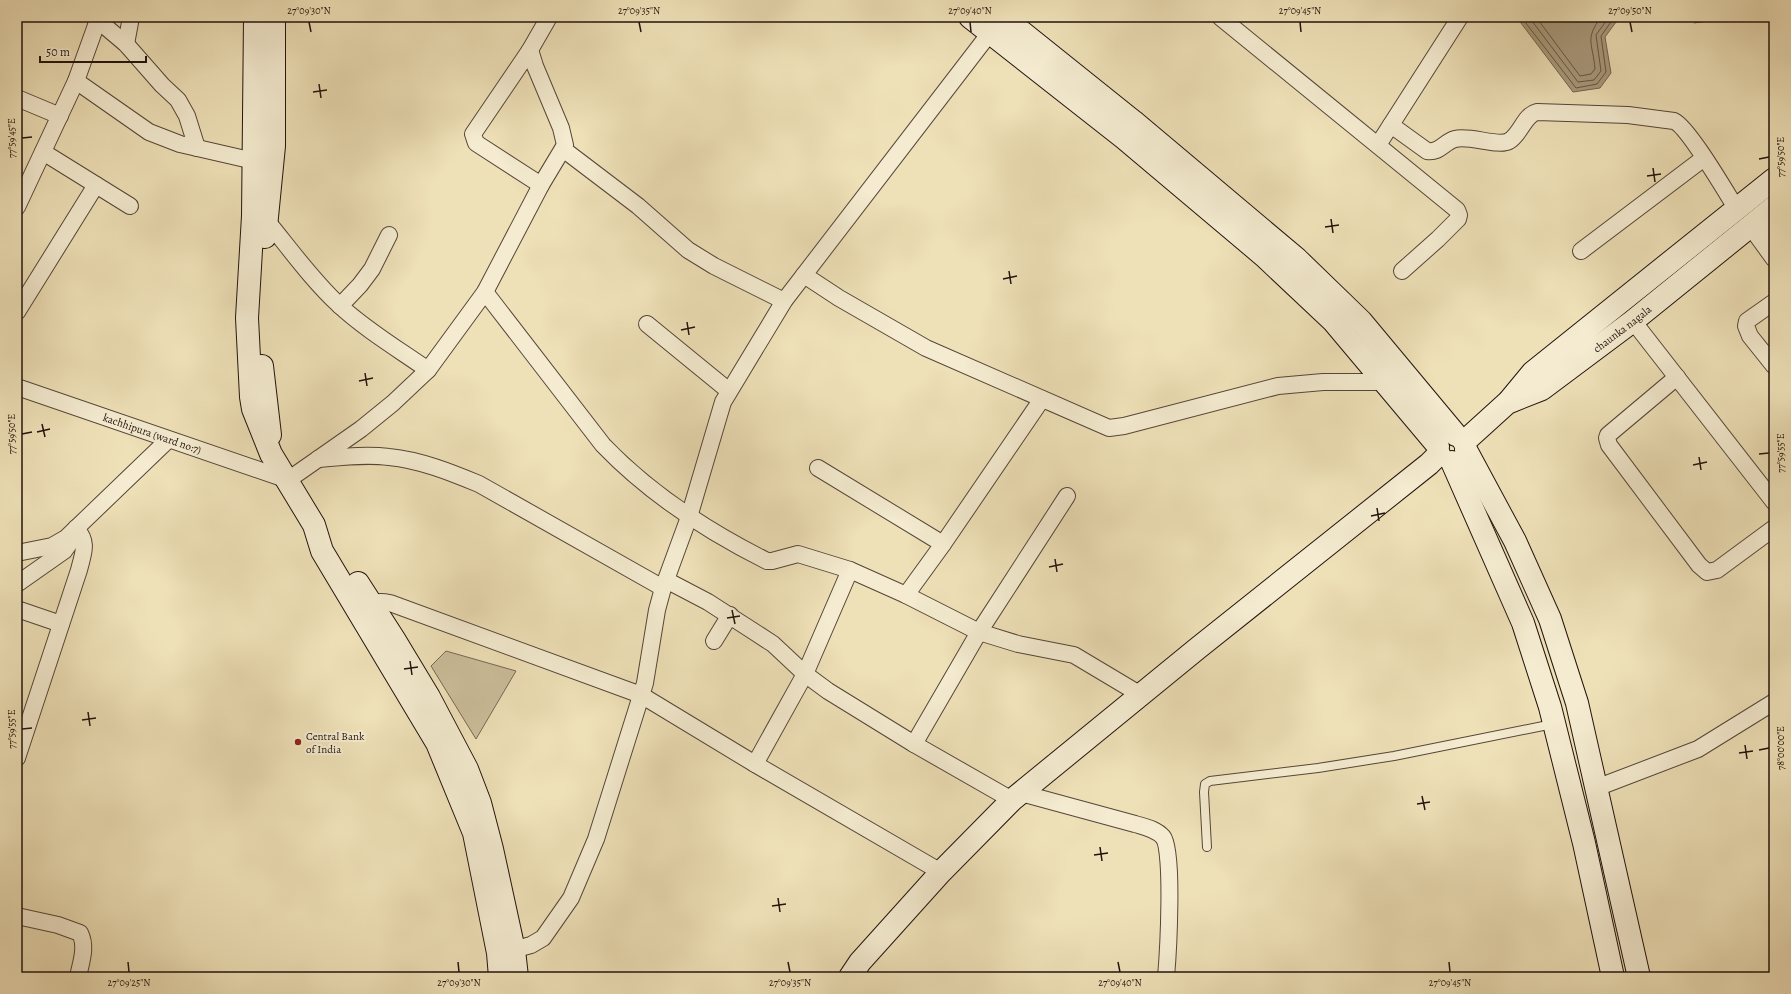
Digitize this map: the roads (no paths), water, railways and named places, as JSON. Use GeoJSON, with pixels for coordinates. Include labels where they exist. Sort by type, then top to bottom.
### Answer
{"type":"FeatureCollection","features":[{"type":"Feature","properties":{"kind":"main road"},"geometry":{"type":"LineString","coordinates":[[255,17],[254,161],[260,218],[263,378],[268,410],[271,454],[288,480],[314,526],[322,551],[365,607],[437,743],[474,833],[506,951],[517,977]]}},
{"type":"Feature","properties":{"kind":"main road"},"geometry":{"type":"LineString","coordinates":[[260,218],[274,146],[274,17]]}},
{"type":"Feature","properties":{"kind":"main road"},"geometry":{"type":"LineString","coordinates":[[970,17],[998,22],[1133,122],[1297,259],[1361,321],[1453,448],[1515,541],[1550,619],[1577,703],[1639,977]]}},
{"type":"Feature","properties":{"kind":"main road"},"geometry":{"type":"LineString","coordinates":[[998,22],[1124,138],[1264,256],[1333,321],[1384,382],[1453,448],[1523,623],[1554,724],[1584,844],[1613,977]]}},
{"type":"Feature","properties":{"kind":"main road"},"geometry":{"type":"LineString","coordinates":[[1507,403],[1533,372],[1774,179]]}},
{"type":"Feature","properties":{"kind":"main road","name":"chaunka nagala"},"geometry":{"type":"LineString","coordinates":[[850,977],[860,962],[941,872],[1017,797],[1141,695],[1429,464],[1453,448],[1507,403],[1542,389],[1633,321],[1756,233],[1774,207]]}},
{"type":"Feature","properties":{"kind":"main road"},"geometry":{"type":"LineString","coordinates":[[500,977],[506,951]]}},
{"type":"Feature","properties":{"kind":"street"},"geometry":{"type":"LineString","coordinates":[[126,44],[131,17]]}},
{"type":"Feature","properties":{"kind":"street"},"geometry":{"type":"LineString","coordinates":[[541,185],[476,143],[473,134],[530,50],[549,17]]}},
{"type":"Feature","properties":{"kind":"street"},"geometry":{"type":"LineString","coordinates":[[1220,17],[1457,210],[1459,215],[1458,219],[1438,240],[1402,271]]}},
{"type":"Feature","properties":{"kind":"street"},"geometry":{"type":"LineString","coordinates":[[1378,145],[1460,17]]}},
{"type":"Feature","properties":{"kind":"street"},"geometry":{"type":"LineString","coordinates":[[17,207],[21,189],[43,152],[76,81],[97,18],[126,44],[162,85],[178,100],[187,116],[197,148]]}},
{"type":"Feature","properties":{"kind":"street"},"geometry":{"type":"LineString","coordinates":[[506,951],[530,945],[544,938],[571,898],[596,839],[645,683],[657,610],[664,584],[689,518],[720,408],[729,391],[784,301],[998,22]]}},
{"type":"Feature","properties":{"kind":"street"},"geometry":{"type":"LineString","coordinates":[[288,480],[393,403],[428,370],[485,292],[541,185],[563,149],[564,140],[561,128],[535,66],[530,50]]}},
{"type":"Feature","properties":{"kind":"street"},"geometry":{"type":"LineString","coordinates":[[76,81],[149,132],[180,144],[254,161]]}},
{"type":"Feature","properties":{"kind":"street"},"geometry":{"type":"LineString","coordinates":[[17,98],[60,116]]}},
{"type":"Feature","properties":{"kind":"street"},"geometry":{"type":"LineString","coordinates":[[1391,124],[1428,151],[1432,152],[1437,151],[1452,140],[1461,138],[1505,142],[1510,140],[1531,114],[1537,112],[1628,115],[1677,122],[1680,124],[1704,158],[1736,208]]}},
{"type":"Feature","properties":{"kind":"street"},"geometry":{"type":"LineString","coordinates":[[563,149],[638,206],[688,250],[714,266],[784,301]]}},
{"type":"Feature","properties":{"kind":"street"},"geometry":{"type":"LineString","coordinates":[[43,152],[130,206]]}},
{"type":"Feature","properties":{"kind":"street"},"geometry":{"type":"LineString","coordinates":[[1581,251],[1704,158]]}},
{"type":"Feature","properties":{"kind":"street"},"geometry":{"type":"LineString","coordinates":[[17,312],[96,185]]}},
{"type":"Feature","properties":{"kind":"street"},"geometry":{"type":"LineString","coordinates":[[260,218],[340,306],[364,325],[428,370]]}},
{"type":"Feature","properties":{"kind":"street"},"geometry":{"type":"LineString","coordinates":[[1774,229],[1756,233],[1774,259]]}},
{"type":"Feature","properties":{"kind":"street"},"geometry":{"type":"LineString","coordinates":[[340,306],[368,276],[388,235]]}},
{"type":"Feature","properties":{"kind":"street"},"geometry":{"type":"LineString","coordinates":[[804,275],[839,298],[926,348],[1103,427],[1113,428],[1278,386],[1315,382],[1384,382]]}},
{"type":"Feature","properties":{"kind":"street"},"geometry":{"type":"LineString","coordinates":[[485,292],[603,445],[623,465],[689,518],[767,561],[798,554],[850,570],[906,595],[979,632],[1018,644],[1074,655],[1141,695]]}},
{"type":"Feature","properties":{"kind":"street"},"geometry":{"type":"LineString","coordinates":[[1774,302],[1747,321],[1746,326],[1750,336],[1774,366]]}},
{"type":"Feature","properties":{"kind":"street"},"geometry":{"type":"LineString","coordinates":[[1633,321],[1774,502]]}},
{"type":"Feature","properties":{"kind":"street"},"geometry":{"type":"LineString","coordinates":[[647,324],[729,391]]}},
{"type":"Feature","properties":{"kind":"street"},"geometry":{"type":"LineString","coordinates":[[1677,377],[1608,435],[1607,441],[1609,445],[1699,565],[1707,572],[1717,570],[1774,528]]}},
{"type":"Feature","properties":{"kind":"street","name":"kachhipura (ward no:7)"},"geometry":{"type":"LineString","coordinates":[[17,386],[168,440],[288,480]]}},
{"type":"Feature","properties":{"kind":"street"},"geometry":{"type":"LineString","coordinates":[[906,595],[943,544],[1042,399]]}},
{"type":"Feature","properties":{"kind":"street"},"geometry":{"type":"LineString","coordinates":[[17,553],[52,546],[60,542],[168,440]]}},
{"type":"Feature","properties":{"kind":"street"},"geometry":{"type":"LineString","coordinates":[[318,459],[388,456],[426,464],[456,474],[479,484],[664,584],[730,615],[773,644],[805,674],[828,691],[914,744],[1017,797],[1136,824],[1154,830],[1163,837],[1167,846],[1169,943],[1166,977]]}},
{"type":"Feature","properties":{"kind":"street"},"geometry":{"type":"LineString","coordinates":[[818,468],[943,544]]}},
{"type":"Feature","properties":{"kind":"street"},"geometry":{"type":"LineString","coordinates":[[914,744],[979,632],[1067,496]]}},
{"type":"Feature","properties":{"kind":"street"},"geometry":{"type":"LineString","coordinates":[[17,584],[64,551],[69,544],[73,530]]}},
{"type":"Feature","properties":{"kind":"street"},"geometry":{"type":"LineString","coordinates":[[17,758],[84,552],[84,540],[73,530]]}},
{"type":"Feature","properties":{"kind":"street"},"geometry":{"type":"LineString","coordinates":[[755,764],[805,674],[850,570]]}},
{"type":"Feature","properties":{"kind":"street"},"geometry":{"type":"LineString","coordinates":[[365,607],[378,602],[390,603],[641,695],[755,764],[941,872]]}},
{"type":"Feature","properties":{"kind":"street"},"geometry":{"type":"LineString","coordinates":[[17,609],[61,624]]}},
{"type":"Feature","properties":{"kind":"street"},"geometry":{"type":"LineString","coordinates":[[714,641],[730,615]]}},
{"type":"Feature","properties":{"kind":"street"},"geometry":{"type":"LineString","coordinates":[[1596,788],[1698,749],[1774,702]]}},
{"type":"Feature","properties":{"kind":"street"},"geometry":{"type":"LineString","coordinates":[[17,916],[58,924],[80,933],[84,949],[78,977]]}},
{"type":"Feature","properties":{"kind":"lane"},"geometry":{"type":"LineString","coordinates":[[1207,847],[1204,792],[1205,784],[1210,781],[1318,768],[1394,756],[1554,724]]}},
{"type":"Feature","properties":{"kind":"water"},"geometry":{"type":"Polygon","coordinates":[[[1520,17],[1631,17],[1616,22],[1605,37],[1611,73],[1600,88],[1573,92],[1521,23],[1520,17]]]}},
{"type":"Feature","properties":{"kind":"water"},"geometry":{"type":"Polygon","coordinates":[[[1696,17],[1721,17],[1720,19],[1694,23],[1696,17]]]}},
{"type":"Feature","properties":{"kind":"place","name":"Central Bank of India"},"geometry":{"type":"Point","coordinates":[298,742]}}]}
